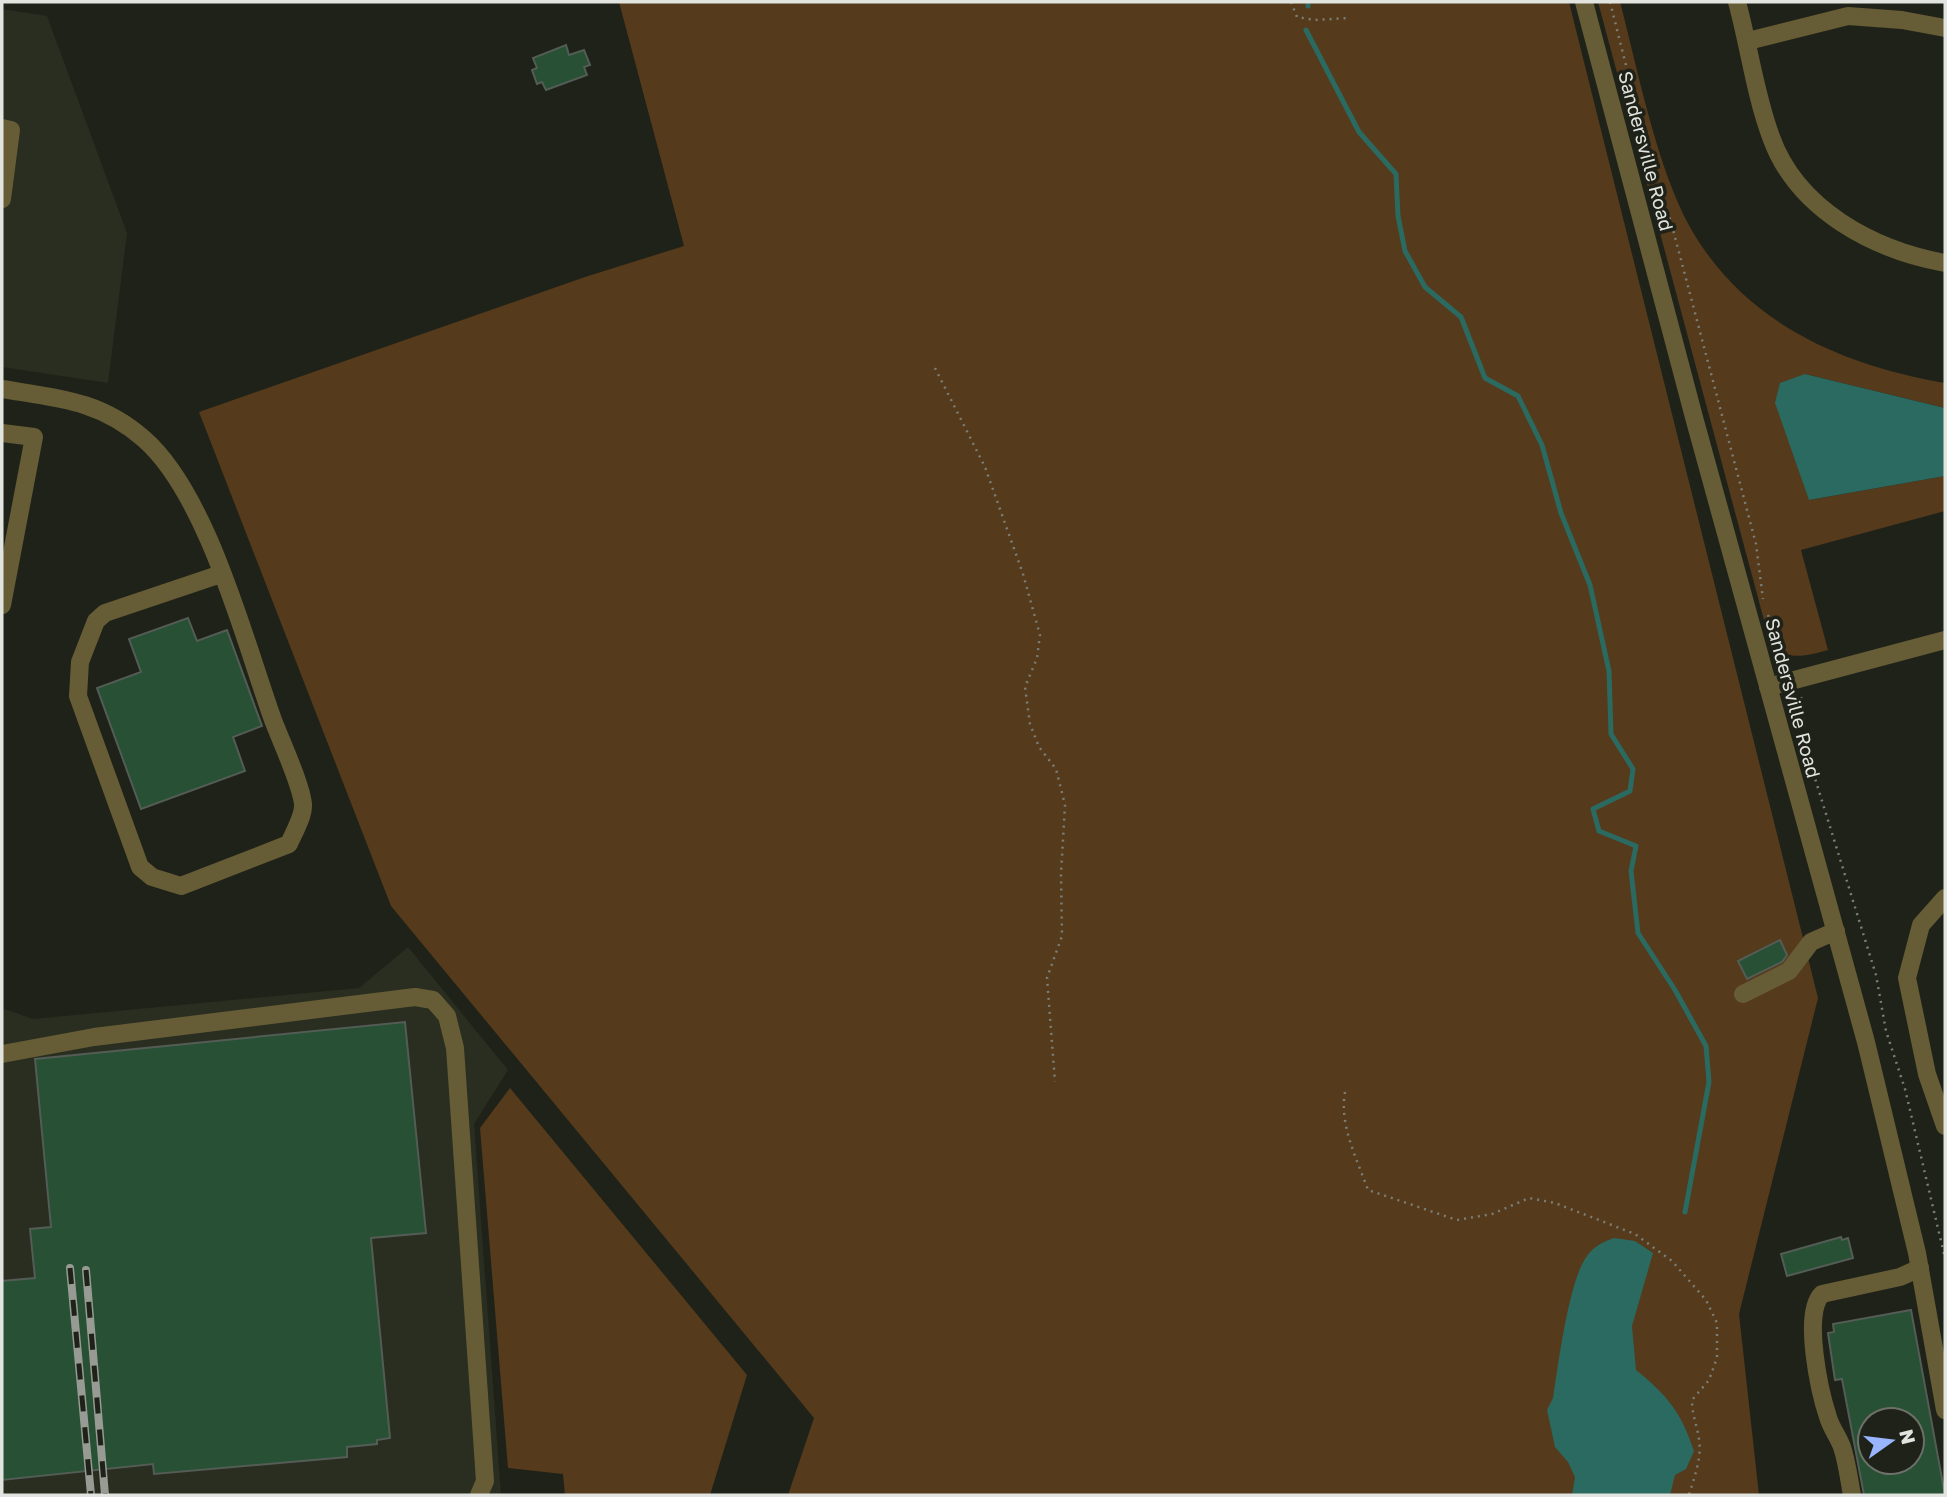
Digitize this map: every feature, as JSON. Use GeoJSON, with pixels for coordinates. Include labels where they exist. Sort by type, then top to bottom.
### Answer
{"type":"FeatureCollection","features":[{"type":"Feature","properties":{"kind":"street","name":"Sandersville Road"},"geometry":{"type":"LineString","coordinates":[[1584,2],[1896,1162],[1920,1268],[1945,1410]]}},
{"type":"Feature","properties":{"kind":"street"},"geometry":{"type":"LineString","coordinates":[[1737,2],[1771,139],[1803,189],[1825,212],[1853,232],[1902,254],[1945,263]]}},
{"type":"Feature","properties":{"kind":"street"},"geometry":{"type":"LineString","coordinates":[[1748,41],[1847,16],[1902,20],[1945,28]]}},
{"type":"Feature","properties":{"kind":"street"},"geometry":{"type":"LineString","coordinates":[[2,128],[11,130],[2,199]]}},
{"type":"Feature","properties":{"kind":"street"},"geometry":{"type":"LineString","coordinates":[[2,389],[88,404],[123,422],[145,439],[171,466],[192,502],[221,574],[303,806],[289,844],[181,886],[152,877],[140,867],[78,696],[80,662],[96,621],[104,613],[221,574]]}},
{"type":"Feature","properties":{"kind":"street"},"geometry":{"type":"LineString","coordinates":[[2,433],[34,437],[2,606]]}},
{"type":"Feature","properties":{"kind":"street"},"geometry":{"type":"LineString","coordinates":[[1768,687],[1945,640]]}},
{"type":"Feature","properties":{"kind":"street"},"geometry":{"type":"LineString","coordinates":[[1945,898],[1938,902],[1921,925],[1907,978],[1927,1074],[1945,1126]]}},
{"type":"Feature","properties":{"kind":"street"},"geometry":{"type":"LineString","coordinates":[[1743,994],[1789,971],[1811,942],[1836,931]]}},
{"type":"Feature","properties":{"kind":"street"},"geometry":{"type":"LineString","coordinates":[[2,1054],[121,1034],[415,997],[433,1000],[447,1016],[455,1048],[485,1481],[479,1495]]}},
{"type":"Feature","properties":{"kind":"street"},"geometry":{"type":"LineString","coordinates":[[1852,1495],[1841,1445],[1828,1420],[1820,1385],[1813,1330],[1817,1299],[1822,1294],[1900,1277],[1920,1268]]}},
{"type":"Feature","properties":{"kind":"path"},"geometry":{"type":"LineString","coordinates":[[1292,2],[1297,17],[1315,20],[1349,18]]}},
{"type":"Feature","properties":{"kind":"path"},"geometry":{"type":"LineString","coordinates":[[1610,2],[1654,176],[1671,222],[1756,544],[1763,598],[1776,645],[1781,655],[1791,661],[1797,679],[1809,759],[1877,975],[1886,1031],[1905,1089],[1945,1258]]}},
{"type":"Feature","properties":{"kind":"path"},"geometry":{"type":"LineString","coordinates":[[934,368],[985,467],[1023,574],[1040,635],[1037,658],[1025,687],[1030,724],[1039,747],[1056,769],[1065,806],[1061,874],[1062,936],[1047,978],[1055,1082]]}},
{"type":"Feature","properties":{"kind":"path"},"geometry":{"type":"LineString","coordinates":[[1345,1092],[1345,1125],[1368,1190],[1457,1220],[1492,1214],[1529,1198],[1555,1203],[1635,1234],[1672,1261],[1706,1300],[1717,1323],[1717,1358],[1709,1380],[1692,1400],[1692,1416],[1700,1440],[1698,1463],[1689,1495]]}},
{"type":"Feature","properties":{"kind":"shaded area"},"geometry":{"type":"Polygon","coordinates":[[[619,2],[1569,2],[1818,998],[1739,1314],[1759,1495],[788,1495],[814,1418],[391,906],[199,412],[585,277],[684,246],[619,2]]]}},
{"type":"Feature","properties":{"kind":"shaded area"},"geometry":{"type":"Polygon","coordinates":[[[1598,2],[1620,2],[1658,149],[1679,205],[1713,262],[1739,291],[1768,315],[1800,335],[1834,351],[1870,365],[1945,383],[1945,408],[1805,374],[1809,500],[1945,476],[1945,511],[1801,550],[1828,650],[1801,656],[1786,654],[1773,644],[1768,635],[1598,2]]]}},
{"type":"Feature","properties":{"kind":"shaded area"},"geometry":{"type":"Polygon","coordinates":[[[2,9],[47,16],[127,233],[108,383],[2,367],[2,9]]]}},
{"type":"Feature","properties":{"kind":"shaded area"},"geometry":{"type":"Polygon","coordinates":[[[408,947],[508,1070],[474,1124],[501,1495],[2,1495],[2,1008],[33,1019],[359,988],[408,947]]]}},
{"type":"Feature","properties":{"kind":"shaded area"},"geometry":{"type":"Polygon","coordinates":[[[510,1088],[747,1375],[710,1495],[565,1495],[563,1474],[508,1468],[480,1128],[510,1088]]]}},
{"type":"Feature","properties":{"kind":"water"},"geometry":{"type":"Polygon","coordinates":[[[1805,374],[1945,408],[1945,476],[1809,500],[1775,403],[1780,383],[1805,374]]]}},
{"type":"Feature","properties":{"kind":"water"},"geometry":{"type":"Polygon","coordinates":[[[1614,1238],[1635,1241],[1653,1253],[1632,1326],[1636,1370],[1657,1388],[1672,1406],[1694,1451],[1686,1469],[1675,1475],[1670,1495],[1572,1495],[1575,1477],[1568,1462],[1555,1447],[1547,1410],[1553,1398],[1565,1324],[1575,1283],[1590,1253],[1614,1238]]]}},
{"type":"Feature","properties":{"kind":"building"},"geometry":{"type":"Polygon","coordinates":[[[566,45],[569,55],[584,50],[590,65],[584,67],[587,75],[546,90],[542,82],[537,84],[532,70],[537,68],[533,58],[566,45]]]}},
{"type":"Feature","properties":{"kind":"building"},"geometry":{"type":"Polygon","coordinates":[[[188,618],[197,641],[227,630],[262,726],[233,737],[245,771],[141,809],[97,688],[141,672],[129,639],[188,618]]]}},
{"type":"Feature","properties":{"kind":"building"},"geometry":{"type":"Polygon","coordinates":[[[1780,940],[1787,955],[1782,962],[1747,979],[1738,961],[1780,940]]]}},
{"type":"Feature","properties":{"kind":"building"},"geometry":{"type":"Polygon","coordinates":[[[405,1022],[426,1233],[371,1238],[390,1438],[377,1440],[377,1444],[347,1447],[347,1457],[154,1474],[153,1464],[2,1480],[2,1281],[35,1278],[30,1229],[51,1227],[35,1059],[405,1022]]]}},
{"type":"Feature","properties":{"kind":"building"},"geometry":{"type":"Polygon","coordinates":[[[1841,1237],[1842,1240],[1848,1238],[1853,1258],[1787,1276],[1781,1254],[1841,1237]]]}},
{"type":"Feature","properties":{"kind":"building"},"geometry":{"type":"Polygon","coordinates":[[[1911,1310],[1945,1495],[1864,1495],[1860,1476],[1926,1476],[1926,1406],[1856,1406],[1856,1453],[1842,1379],[1835,1380],[1828,1333],[1834,1332],[1833,1324],[1911,1310]]]}},
{"type":"Feature","properties":{"kind":"waterway"},"geometry":{"type":"LineString","coordinates":[[1306,30],[1359,132],[1396,174],[1398,216],[1405,251],[1425,287],[1461,317],[1485,378],[1518,396],[1542,445],[1561,513],[1590,585],[1609,671],[1611,734],[1633,769],[1630,791],[1593,809],[1599,831],[1636,846],[1631,871],[1638,933],[1675,990],[1706,1046],[1709,1082],[1685,1212]]}},
{"type":"Feature","properties":{"kind":"railway"},"geometry":{"type":"LineString","coordinates":[[70,1268],[91,1495]]}},
{"type":"Feature","properties":{"kind":"railway"},"geometry":{"type":"LineString","coordinates":[[86,1270],[105,1495]]}}]}
